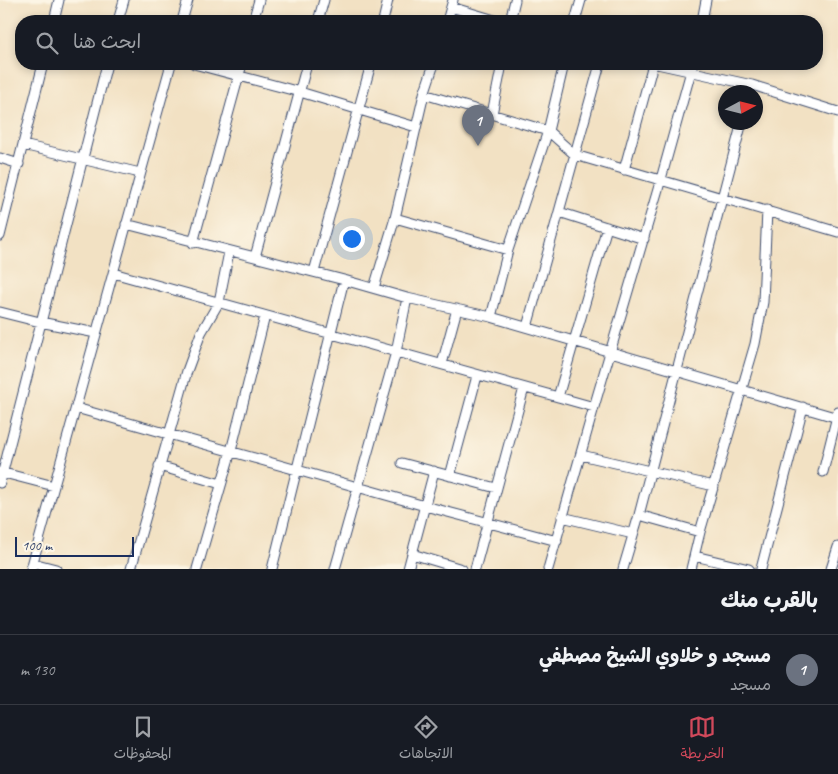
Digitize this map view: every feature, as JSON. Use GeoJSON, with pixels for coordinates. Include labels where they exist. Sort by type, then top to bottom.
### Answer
{"type":"FeatureCollection","features":[{"type":"Feature","properties":{"kind":"street"},"geometry":{"type":"LineString","coordinates":[[55,15],[59,0]]}},
{"type":"Feature","properties":{"kind":"street"},"geometry":{"type":"LineString","coordinates":[[120,15],[124,0]]}},
{"type":"Feature","properties":{"kind":"street"},"geometry":{"type":"LineString","coordinates":[[184,15],[188,0]]}},
{"type":"Feature","properties":{"kind":"street"},"geometry":{"type":"LineString","coordinates":[[255,15],[259,0]]}},
{"type":"Feature","properties":{"kind":"street"},"geometry":{"type":"LineString","coordinates":[[320,15],[324,0]]}},
{"type":"Feature","properties":{"kind":"street"},"geometry":{"type":"LineString","coordinates":[[384,15],[388,0]]}},
{"type":"Feature","properties":{"kind":"street"},"geometry":{"type":"LineString","coordinates":[[511,15],[515,0]]}},
{"type":"Feature","properties":{"kind":"street"},"geometry":{"type":"LineString","coordinates":[[577,15],[581,0]]}},
{"type":"Feature","properties":{"kind":"street"},"geometry":{"type":"LineString","coordinates":[[703,15],[706,0]]}},
{"type":"Feature","properties":{"kind":"street"},"geometry":{"type":"LineString","coordinates":[[452,4],[482,15]]}},
{"type":"Feature","properties":{"kind":"street"},"geometry":{"type":"LineString","coordinates":[[0,236],[42,70]]}},
{"type":"Feature","properties":{"kind":"street"},"geometry":{"type":"LineString","coordinates":[[0,483],[1,473],[105,70]]}},
{"type":"Feature","properties":{"kind":"street"},"geometry":{"type":"LineString","coordinates":[[56,569],[32,566],[168,70]]}},
{"type":"Feature","properties":{"kind":"street"},"geometry":{"type":"LineString","coordinates":[[216,70],[300,92],[416,127]]}},
{"type":"Feature","properties":{"kind":"street"},"geometry":{"type":"LineString","coordinates":[[193,243],[240,70]]}},
{"type":"Feature","properties":{"kind":"street"},"geometry":{"type":"LineString","coordinates":[[255,257],[306,70]]}},
{"type":"Feature","properties":{"kind":"street"},"geometry":{"type":"LineString","coordinates":[[314,272],[369,70]]}},
{"type":"Feature","properties":{"kind":"street"},"geometry":{"type":"LineString","coordinates":[[374,288],[395,218],[424,94],[432,70]]}},
{"type":"Feature","properties":{"kind":"street"},"geometry":{"type":"LineString","coordinates":[[492,114],[501,70]]}},
{"type":"Feature","properties":{"kind":"street"},"geometry":{"type":"LineString","coordinates":[[491,317],[508,250],[548,132],[563,70]]}},
{"type":"Feature","properties":{"kind":"street"},"geometry":{"type":"LineString","coordinates":[[527,327],[598,70]]}},
{"type":"Feature","properties":{"kind":"street"},"geometry":{"type":"LineString","coordinates":[[624,170],[651,70]]}},
{"type":"Feature","properties":{"kind":"street"},"geometry":{"type":"LineString","coordinates":[[548,569],[691,70]]}},
{"type":"Feature","properties":{"kind":"street"},"geometry":{"type":"LineString","coordinates":[[698,70],[740,85]]}},
{"type":"Feature","properties":{"kind":"street"},"geometry":{"type":"LineString","coordinates":[[763,92],[838,112]]}},
{"type":"Feature","properties":{"kind":"street"},"geometry":{"type":"LineString","coordinates":[[424,94],[548,132],[575,155],[838,232]]}},
{"type":"Feature","properties":{"kind":"street"},"geometry":{"type":"LineString","coordinates":[[623,569],[639,515],[740,130]]}},
{"type":"Feature","properties":{"kind":"street"},"geometry":{"type":"LineString","coordinates":[[23,145],[140,173]]}},
{"type":"Feature","properties":{"kind":"street"},"geometry":{"type":"LineString","coordinates":[[0,158],[18,164]]}},
{"type":"Feature","properties":{"kind":"street"},"geometry":{"type":"LineString","coordinates":[[692,569],[700,532],[755,344],[763,302],[767,210]]}},
{"type":"Feature","properties":{"kind":"street"},"geometry":{"type":"LineString","coordinates":[[560,212],[644,239]]}},
{"type":"Feature","properties":{"kind":"street"},"geometry":{"type":"LineString","coordinates":[[395,218],[508,250]]}},
{"type":"Feature","properties":{"kind":"street"},"geometry":{"type":"LineString","coordinates":[[126,224],[407,298],[491,317],[838,416],[823,472]]}},
{"type":"Feature","properties":{"kind":"street"},"geometry":{"type":"LineString","coordinates":[[558,397],[607,227]]}},
{"type":"Feature","properties":{"kind":"street"},"geometry":{"type":"LineString","coordinates":[[131,569],[186,371],[201,333],[219,302],[229,252]]}},
{"type":"Feature","properties":{"kind":"street"},"geometry":{"type":"LineString","coordinates":[[113,273],[330,335],[442,364],[477,376],[594,407]]}},
{"type":"Feature","properties":{"kind":"street"},"geometry":{"type":"LineString","coordinates":[[272,569],[344,280]]}},
{"type":"Feature","properties":{"kind":"street"},"geometry":{"type":"LineString","coordinates":[[335,569],[396,352],[407,298]]}},
{"type":"Feature","properties":{"kind":"street"},"geometry":{"type":"LineString","coordinates":[[442,364],[457,309]]}},
{"type":"Feature","properties":{"kind":"street"},"geometry":{"type":"LineString","coordinates":[[0,312],[96,333]]}},
{"type":"Feature","properties":{"kind":"street"},"geometry":{"type":"LineString","coordinates":[[197,569],[231,451],[265,316]]}},
{"type":"Feature","properties":{"kind":"street"},"geometry":{"type":"LineString","coordinates":[[450,476],[477,376]]}},
{"type":"Feature","properties":{"kind":"street"},"geometry":{"type":"LineString","coordinates":[[475,569],[524,388]]}},
{"type":"Feature","properties":{"kind":"street"},"geometry":{"type":"LineString","coordinates":[[760,569],[802,407]]}},
{"type":"Feature","properties":{"kind":"street"},"geometry":{"type":"LineString","coordinates":[[76,408],[425,506],[557,540]]}},
{"type":"Feature","properties":{"kind":"street"},"geometry":{"type":"LineString","coordinates":[[581,454],[714,486]]}},
{"type":"Feature","properties":{"kind":"street"},"geometry":{"type":"LineString","coordinates":[[402,463],[496,488]]}},
{"type":"Feature","properties":{"kind":"street"},"geometry":{"type":"LineString","coordinates":[[159,466],[221,484]]}},
{"type":"Feature","properties":{"kind":"street"},"geometry":{"type":"LineString","coordinates":[[408,569],[434,471]]}},
{"type":"Feature","properties":{"kind":"street"},"geometry":{"type":"LineString","coordinates":[[1,473],[54,486]]}},
{"type":"Feature","properties":{"kind":"street"},"geometry":{"type":"LineString","coordinates":[[639,515],[700,532]]}},
{"type":"Feature","properties":{"kind":"street"},"geometry":{"type":"LineString","coordinates":[[562,517],[633,534]]}},
{"type":"Feature","properties":{"kind":"street"},"geometry":{"type":"LineString","coordinates":[[832,569],[838,547]]}},
{"type":"Feature","properties":{"kind":"street"},"geometry":{"type":"LineString","coordinates":[[412,554],[462,569]]}},
{"type":"Feature","properties":{"kind":"street"},"geometry":{"type":"LineString","coordinates":[[695,556],[749,569]]}},
{"type":"Feature","properties":{"kind":"place","name":"مسجد و خلاوي الشيخ مصطفي"},"geometry":{"type":"Point","coordinates":[478,146]}}]}
